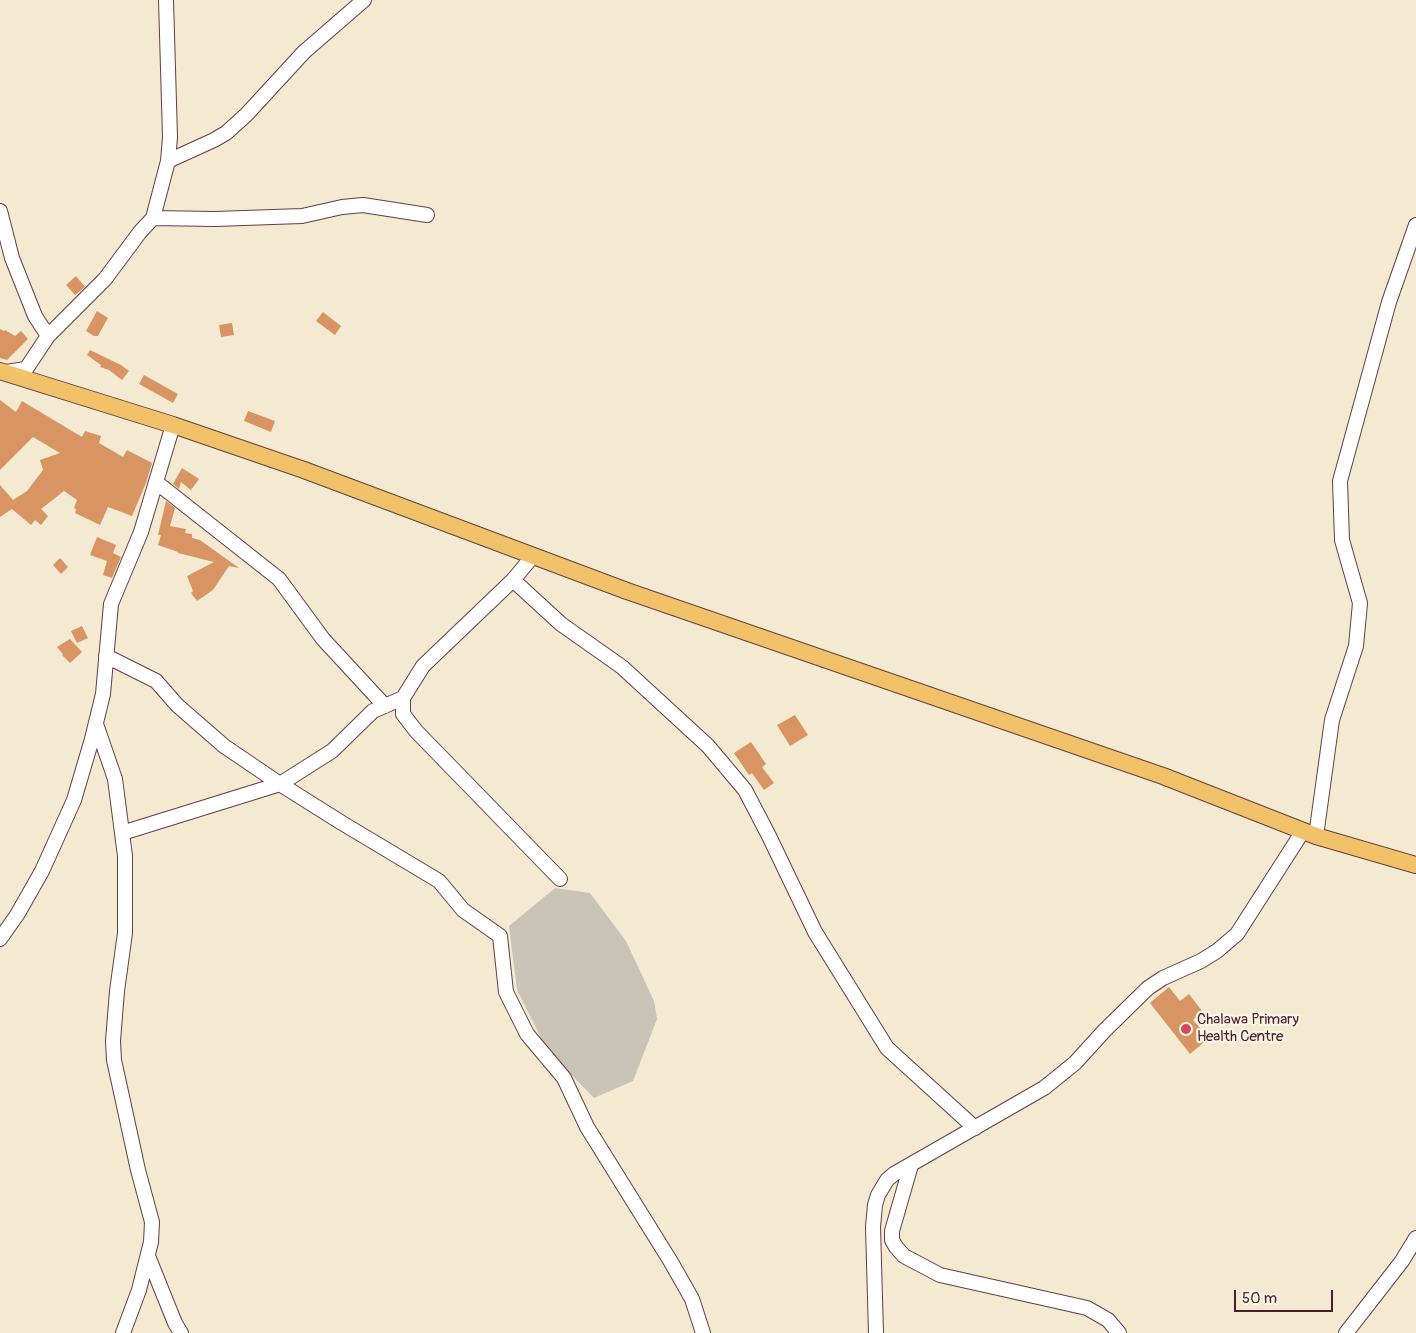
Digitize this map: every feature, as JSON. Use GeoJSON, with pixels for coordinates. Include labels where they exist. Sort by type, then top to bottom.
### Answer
{"type":"FeatureCollection","features":[{"type":"Feature","properties":{"kind":"main road"},"geometry":{"type":"LineString","coordinates":[[1,372],[173,425],[304,470],[626,591],[1163,776],[1310,834],[1416,865]]}},
{"type":"Feature","properties":{"kind":"street"},"geometry":{"type":"LineString","coordinates":[[1,372],[26,369],[48,336],[105,279],[140,232],[154,218],[168,161],[170,137],[166,0]]}},
{"type":"Feature","properties":{"kind":"street"},"geometry":{"type":"LineString","coordinates":[[168,161],[226,133],[246,115],[304,52],[364,0]]}},
{"type":"Feature","properties":{"kind":"street"},"geometry":{"type":"LineString","coordinates":[[154,218],[216,219],[302,216],[342,207],[363,205],[427,216]]}},
{"type":"Feature","properties":{"kind":"street"},"geometry":{"type":"LineString","coordinates":[[0,211],[12,258],[35,316],[48,336]]}},
{"type":"Feature","properties":{"kind":"street"},"geometry":{"type":"LineString","coordinates":[[876,1333],[874,1205],[878,1194],[887,1180],[911,1164],[1044,1088],[1075,1062],[1148,988],[1163,978],[1218,951],[1237,934],[1310,834],[1332,720],[1356,646],[1360,603],[1342,540],[1340,481],[1389,302],[1416,225]]}},
{"type":"Feature","properties":{"kind":"street"},"geometry":{"type":"LineString","coordinates":[[0,939],[17,915],[42,871],[74,800],[103,694],[111,604],[141,532],[173,425]]}},
{"type":"Feature","properties":{"kind":"street"},"geometry":{"type":"LineString","coordinates":[[156,482],[279,578],[322,639],[385,706]]}},
{"type":"Feature","properties":{"kind":"street"},"geometry":{"type":"LineString","coordinates":[[533,556],[513,580],[423,666],[403,698],[403,714],[416,731],[560,879]]}},
{"type":"Feature","properties":{"kind":"street"},"geometry":{"type":"LineString","coordinates":[[513,580],[562,624],[622,666],[708,746],[739,782],[769,836],[815,932],[887,1048],[975,1128]]}},
{"type":"Feature","properties":{"kind":"street"},"geometry":{"type":"LineString","coordinates":[[106,656],[156,681],[177,705],[224,746],[280,784],[342,824],[439,881],[463,910],[500,936],[506,992],[523,1026],[564,1078],[587,1127],[692,1299],[703,1333]]}},
{"type":"Feature","properties":{"kind":"street"},"geometry":{"type":"LineString","coordinates":[[122,833],[280,784],[332,751],[373,711],[403,698]]}},
{"type":"Feature","properties":{"kind":"street"},"geometry":{"type":"LineString","coordinates":[[96,724],[115,779],[125,856],[125,933],[117,991],[113,1041],[114,1060],[138,1170],[151,1212],[152,1222],[148,1256],[139,1290],[123,1333]]}},
{"type":"Feature","properties":{"kind":"street"},"geometry":{"type":"LineString","coordinates":[[911,1164],[892,1231],[892,1240],[904,1256],[940,1275],[1087,1308],[1108,1320],[1119,1333]]}},
{"type":"Feature","properties":{"kind":"street"},"geometry":{"type":"LineString","coordinates":[[1346,1333],[1402,1261],[1416,1238]]}},
{"type":"Feature","properties":{"kind":"street"},"geometry":{"type":"LineString","coordinates":[[148,1256],[175,1323],[182,1333]]}},
{"type":"Feature","properties":{"kind":"shaded area"},"geometry":{"type":"Polygon","coordinates":[[[555,888],[590,893],[626,941],[654,1001],[657,1019],[633,1081],[594,1098],[547,1050],[517,990],[509,926],[555,888]]]}},
{"type":"Feature","properties":{"kind":"building"},"geometry":{"type":"Polygon","coordinates":[[[76,276],[85,287],[75,295],[66,285],[76,276]]]}},
{"type":"Feature","properties":{"kind":"building"},"geometry":{"type":"Polygon","coordinates":[[[97,311],[108,318],[98,336],[94,336],[86,331],[97,311]]]}},
{"type":"Feature","properties":{"kind":"building"},"geometry":{"type":"Polygon","coordinates":[[[323,312],[341,326],[335,335],[316,321],[323,312]]]}},
{"type":"Feature","properties":{"kind":"building"},"geometry":{"type":"Polygon","coordinates":[[[232,323],[234,335],[221,337],[219,325],[232,323]]]}},
{"type":"Feature","properties":{"kind":"building"},"geometry":{"type":"Polygon","coordinates":[[[0,329],[15,336],[21,331],[28,339],[7,360],[0,358],[0,329]]]}},
{"type":"Feature","properties":{"kind":"building"},"geometry":{"type":"Polygon","coordinates":[[[90,350],[129,371],[122,380],[109,370],[100,367],[101,365],[87,355],[90,350]]]}},
{"type":"Feature","properties":{"kind":"building"},"geometry":{"type":"Polygon","coordinates":[[[144,375],[178,394],[173,403],[139,384],[144,375]]]}},
{"type":"Feature","properties":{"kind":"building"},"geometry":{"type":"Polygon","coordinates":[[[0,400],[16,412],[22,401],[82,437],[85,431],[101,436],[99,443],[123,457],[127,450],[152,463],[132,516],[108,507],[100,525],[75,513],[76,509],[74,508],[77,500],[64,491],[41,509],[48,516],[41,525],[35,520],[31,525],[12,509],[0,517],[0,485],[13,500],[27,491],[43,470],[40,460],[60,453],[33,437],[0,470],[0,400]]]}},
{"type":"Feature","properties":{"kind":"building"},"geometry":{"type":"Polygon","coordinates":[[[248,411],[275,421],[271,432],[244,421],[248,411]]]}},
{"type":"Feature","properties":{"kind":"building"},"geometry":{"type":"Polygon","coordinates":[[[182,468],[199,479],[191,490],[181,482],[179,489],[173,484],[182,468]]]}},
{"type":"Feature","properties":{"kind":"building"},"geometry":{"type":"Polygon","coordinates":[[[166,501],[175,508],[170,526],[186,529],[185,533],[192,534],[192,538],[200,540],[239,568],[229,566],[213,590],[197,601],[191,593],[193,591],[187,576],[214,562],[178,553],[158,545],[161,535],[158,535],[166,501]]]}},
{"type":"Feature","properties":{"kind":"building"},"geometry":{"type":"Polygon","coordinates":[[[97,537],[116,545],[113,553],[121,557],[112,578],[103,575],[107,561],[90,555],[97,537]]]}},
{"type":"Feature","properties":{"kind":"building"},"geometry":{"type":"Polygon","coordinates":[[[60,558],[68,567],[61,574],[53,565],[60,558]]]}},
{"type":"Feature","properties":{"kind":"building"},"geometry":{"type":"Polygon","coordinates":[[[82,626],[88,638],[77,643],[71,631],[82,626]]]}},
{"type":"Feature","properties":{"kind":"building"},"geometry":{"type":"Polygon","coordinates":[[[70,639],[82,652],[70,663],[57,647],[70,639]]]}},
{"type":"Feature","properties":{"kind":"building"},"geometry":{"type":"Polygon","coordinates":[[[795,715],[808,735],[790,746],[777,725],[795,715]]]}},
{"type":"Feature","properties":{"kind":"building"},"geometry":{"type":"Polygon","coordinates":[[[751,742],[766,764],[762,767],[774,783],[764,790],[752,773],[749,775],[734,753],[751,742]]]}},
{"type":"Feature","properties":{"kind":"building","name":"Chalawa Primary Health Centre"},"geometry":{"type":"Polygon","coordinates":[[[1169,987],[1180,1001],[1189,994],[1202,1011],[1193,1020],[1209,1038],[1190,1054],[1150,1003],[1169,987]]]}},
{"type":"Feature","properties":{"kind":"place","name":"Chalawa Primary Health Centre"},"geometry":{"type":"Point","coordinates":[1186,1029]}}]}
